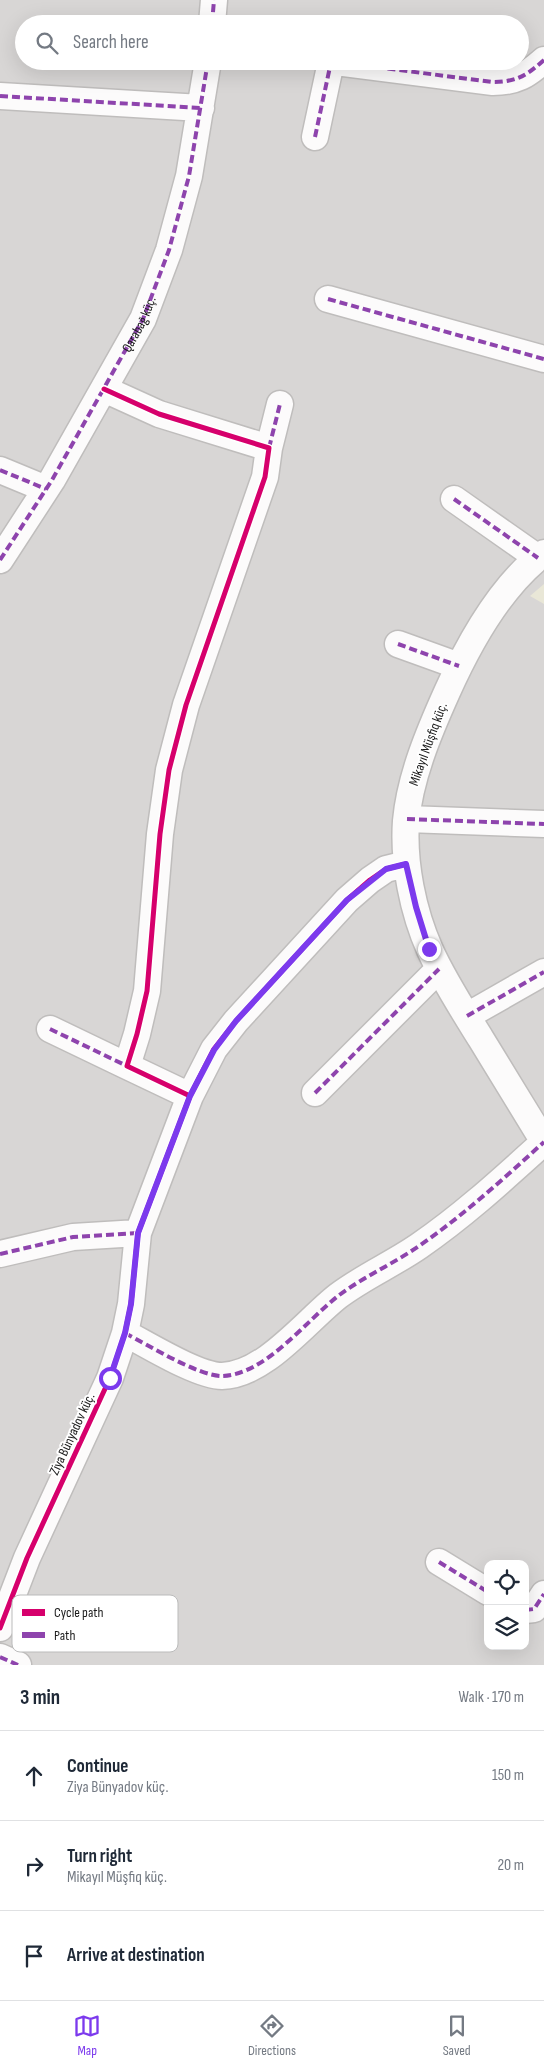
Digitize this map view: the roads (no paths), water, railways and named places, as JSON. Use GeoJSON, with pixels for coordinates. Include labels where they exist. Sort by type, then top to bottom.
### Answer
{"type":"FeatureCollection","features":[{"type":"Feature","properties":{"kind":"street"},"geometry":{"type":"LineString","coordinates":[[213,15],[214,0]]}},
{"type":"Feature","properties":{"kind":"street"},"geometry":{"type":"LineString","coordinates":[[395,70],[494,82],[509,82],[527,75],[544,60]]}},
{"type":"Feature","properties":{"kind":"street","name":"Qarabağ küç."},"geometry":{"type":"LineString","coordinates":[[0,560],[46,489],[142,319],[169,250],[189,176],[207,70]]}},
{"type":"Feature","properties":{"kind":"street"},"geometry":{"type":"LineString","coordinates":[[315,137],[328,70]]}},
{"type":"Feature","properties":{"kind":"street"},"geometry":{"type":"LineString","coordinates":[[0,96],[201,108]]}},
{"type":"Feature","properties":{"kind":"street"},"geometry":{"type":"LineString","coordinates":[[328,299],[544,359]]}},
{"type":"Feature","properties":{"kind":"street"},"geometry":{"type":"LineString","coordinates":[[104,389],[159,414],[269,448]]}},
{"type":"Feature","properties":{"kind":"street"},"geometry":{"type":"LineString","coordinates":[[127,1066],[138,1034],[147,991],[160,834],[169,770],[186,705],[265,477],[269,448],[280,404]]}},
{"type":"Feature","properties":{"kind":"street"},"geometry":{"type":"LineString","coordinates":[[0,470],[46,489]]}},
{"type":"Feature","properties":{"kind":"street"},"geometry":{"type":"LineString","coordinates":[[454,499],[541,556]]}},
{"type":"Feature","properties":{"kind":"street","name":"Mikayıl Müşfiq küç."},"geometry":{"type":"LineString","coordinates":[[541,556],[514,583],[494,608],[458,666],[412,785],[406,819],[406,864],[418,915],[429,949],[467,1016],[544,1142]]}},
{"type":"Feature","properties":{"kind":"street"},"geometry":{"type":"LineString","coordinates":[[398,644],[458,666]]}},
{"type":"Feature","properties":{"kind":"street"},"geometry":{"type":"LineString","coordinates":[[406,819],[544,824]]}},
{"type":"Feature","properties":{"kind":"street","name":"Ziya Bünyadov küç."},"geometry":{"type":"LineString","coordinates":[[13,1595],[27,1558],[110,1378],[125,1333],[131,1304],[138,1233],[190,1096],[214,1050],[231,1028],[347,900],[386,869],[406,864]]}},
{"type":"Feature","properties":{"kind":"street"},"geometry":{"type":"LineString","coordinates":[[316,1093],[440,969]]}},
{"type":"Feature","properties":{"kind":"street"},"geometry":{"type":"LineString","coordinates":[[467,1016],[544,972]]}},
{"type":"Feature","properties":{"kind":"street"},"geometry":{"type":"LineString","coordinates":[[50,1029],[190,1096]]}},
{"type":"Feature","properties":{"kind":"street"},"geometry":{"type":"LineString","coordinates":[[125,1333],[199,1370],[221,1376],[245,1371],[284,1346],[339,1295],[418,1247],[470,1209],[544,1142]]}},
{"type":"Feature","properties":{"kind":"street"},"geometry":{"type":"LineString","coordinates":[[0,1254],[73,1237],[138,1233]]}},
{"type":"Feature","properties":{"kind":"street"},"geometry":{"type":"LineString","coordinates":[[439,1562],[484,1590]]}},
{"type":"Feature","properties":{"kind":"street"},"geometry":{"type":"LineString","coordinates":[[529,1610],[534,1609],[544,1594]]}},
{"type":"Feature","properties":{"kind":"street","name":"Ziya Bünyadov küç."},"geometry":{"type":"LineString","coordinates":[[0,1628],[12,1597]]}},
{"type":"Feature","properties":{"kind":"street"},"geometry":{"type":"LineString","coordinates":[[0,1658],[18,1665]]}}]}
